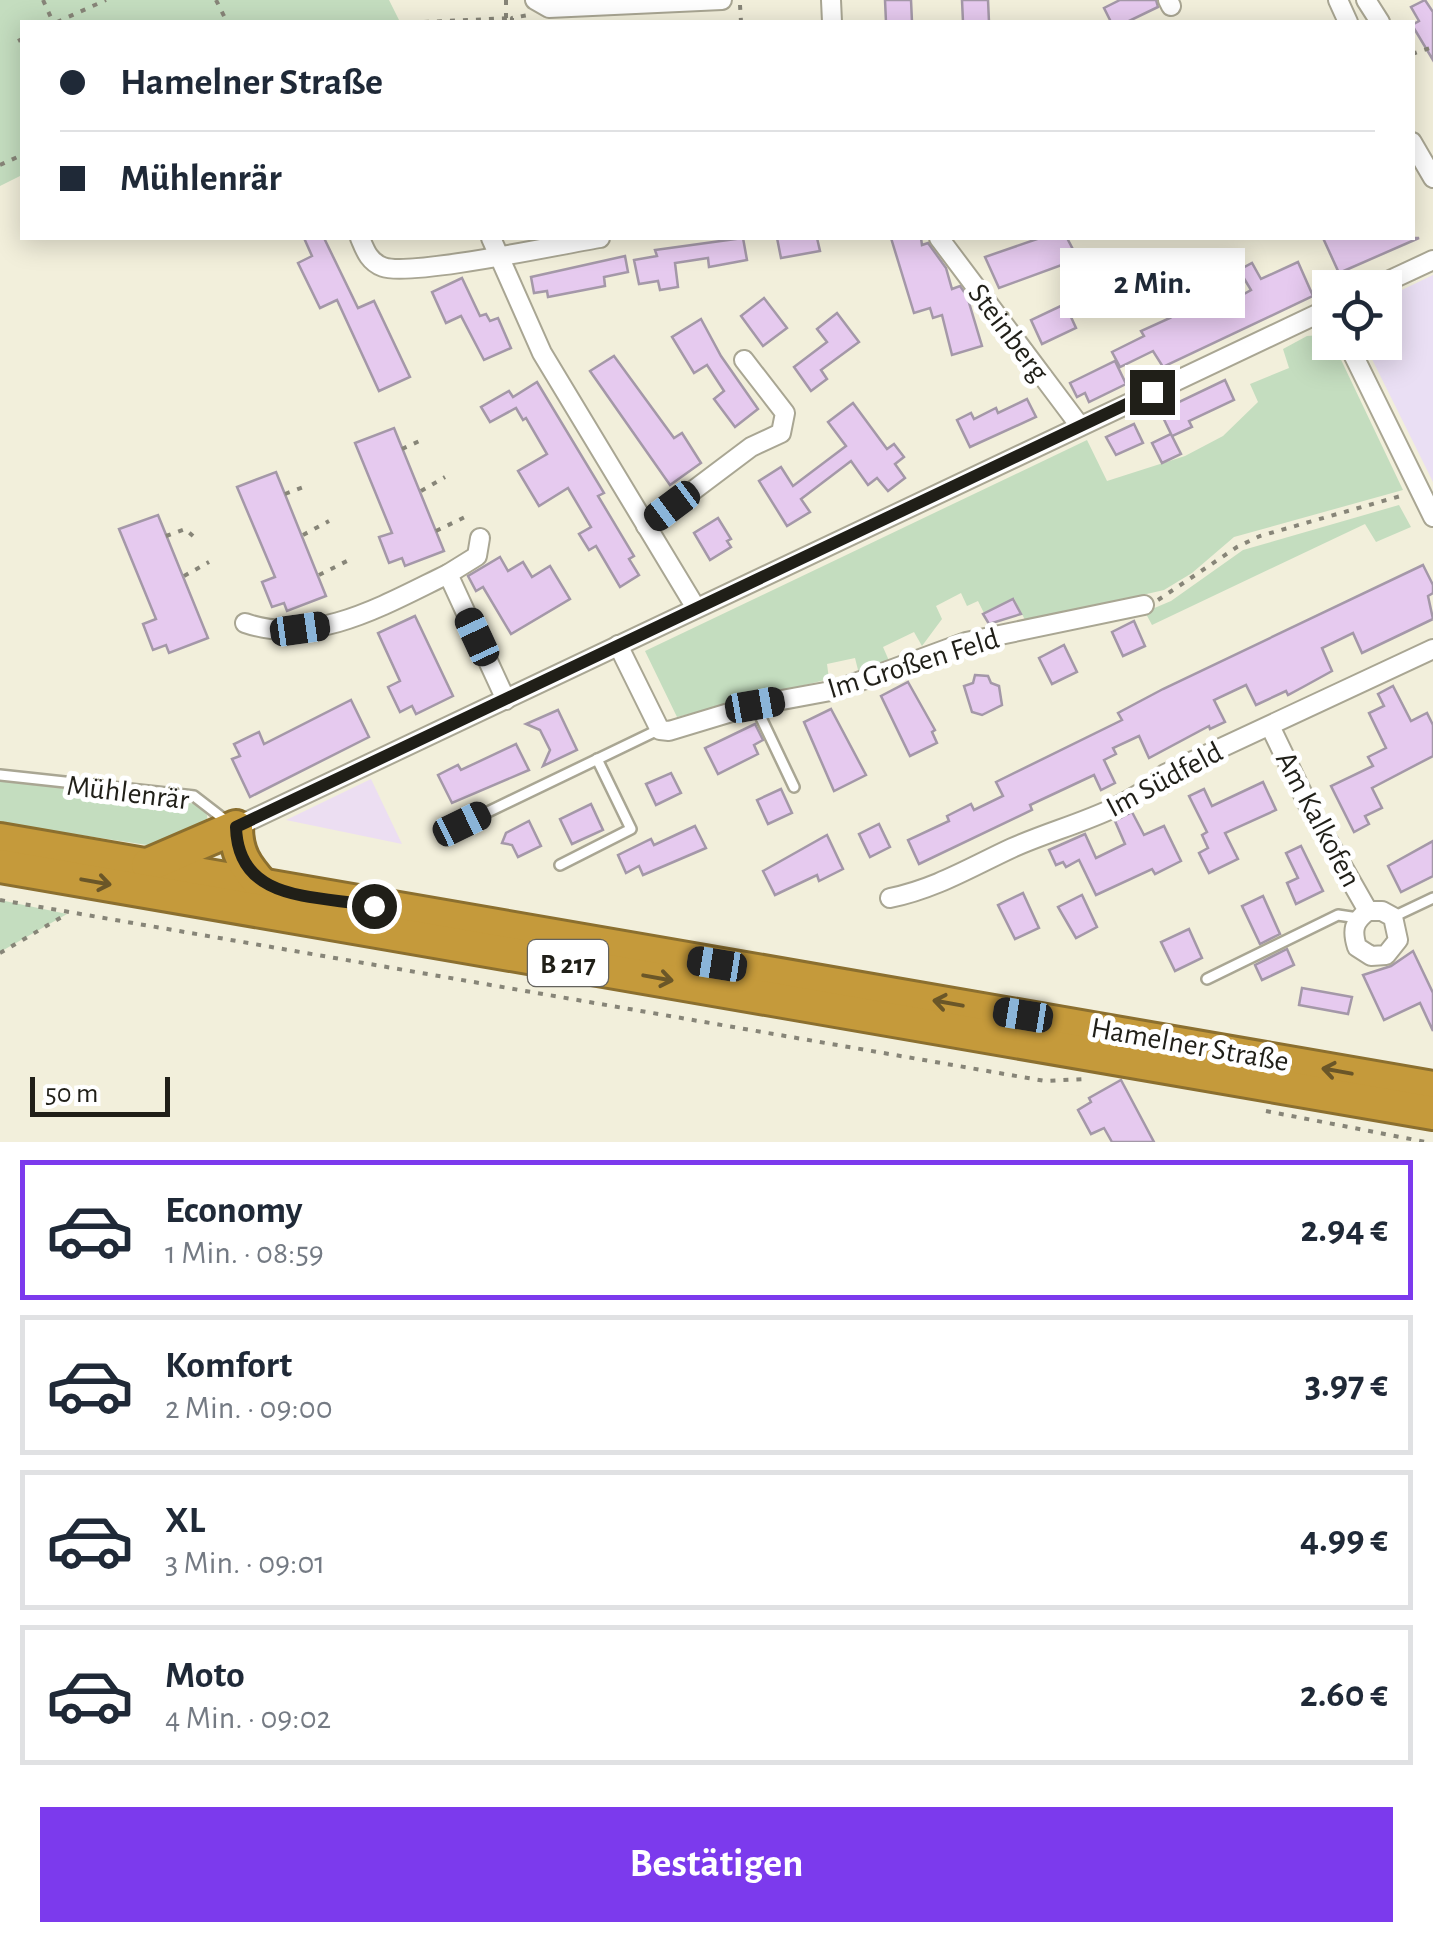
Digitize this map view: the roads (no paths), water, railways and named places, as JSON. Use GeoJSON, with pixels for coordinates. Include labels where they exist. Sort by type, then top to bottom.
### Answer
{"type":"FeatureCollection","features":[{"type":"Feature","properties":{"kind":"highway"},"geometry":{"type":"LineString","coordinates":[[148,865],[236,827],[236,847],[244,866],[262,886]]}},
{"type":"Feature","properties":{"kind":"highway","name":"Hamelner Straße"},"geometry":{"type":"LineString","coordinates":[[0,840],[1433,1088]]}},
{"type":"Feature","properties":{"kind":"highway","name":"B 217"},"geometry":{"type":"LineString","coordinates":[[0,866],[1433,1113]]}},
{"type":"Feature","properties":{"kind":"street"},"geometry":{"type":"LineString","coordinates":[[534,0],[549,8],[722,0]]}},
{"type":"Feature","properties":{"kind":"street"},"geometry":{"type":"LineString","coordinates":[[1415,147],[1433,178]]}},
{"type":"Feature","properties":{"kind":"street"},"geometry":{"type":"LineString","coordinates":[[361,240],[368,256],[389,269],[500,256],[589,240]]}},
{"type":"Feature","properties":{"kind":"street"},"geometry":{"type":"LineString","coordinates":[[492,240],[542,353],[696,608]]}},
{"type":"Feature","properties":{"kind":"street","name":"Steinberg"},"geometry":{"type":"LineString","coordinates":[[940,240],[1080,426]]}},
{"type":"Feature","properties":{"kind":"street"},"geometry":{"type":"LineString","coordinates":[[1402,274],[1433,260]]}},
{"type":"Feature","properties":{"kind":"street"},"geometry":{"type":"LineString","coordinates":[[236,827],[1312,316]]}},
{"type":"Feature","properties":{"kind":"street"},"geometry":{"type":"LineString","coordinates":[[646,526],[751,447],[781,433],[785,413],[744,360]]}},
{"type":"Feature","properties":{"kind":"street"},"geometry":{"type":"LineString","coordinates":[[1355,360],[1433,517]]}},
{"type":"Feature","properties":{"kind":"street"},"geometry":{"type":"LineString","coordinates":[[245,623],[273,632],[327,625],[370,612],[477,556],[480,538]]}},
{"type":"Feature","properties":{"kind":"street"},"geometry":{"type":"LineString","coordinates":[[448,574],[506,700]]}},
{"type":"Feature","properties":{"kind":"street","name":"Im Großen Feld"},"geometry":{"type":"LineString","coordinates":[[660,730],[677,730],[755,705],[836,690],[966,642],[1144,605]]}},
{"type":"Feature","properties":{"kind":"street"},"geometry":{"type":"LineString","coordinates":[[618,645],[660,730]]}},
{"type":"Feature","properties":{"kind":"street","name":"Im Südfeld"},"geometry":{"type":"LineString","coordinates":[[890,898],[924,891],[1012,848],[1138,796],[1165,774],[1433,649]]}},
{"type":"Feature","properties":{"kind":"street","name":"Am Kalkofen"},"geometry":{"type":"LineString","coordinates":[[1270,726],[1363,915]]}},
{"type":"Feature","properties":{"kind":"street","name":"Am Kalkofen"},"geometry":{"type":"LineString","coordinates":[[1382,911],[1393,917],[1398,928],[1394,948],[1386,954],[1371,956],[1357,948],[1352,933],[1363,915],[1382,911]]}},
{"type":"Feature","properties":{"kind":"lane"},"geometry":{"type":"LineString","coordinates":[[755,705],[794,788]]}},
{"type":"Feature","properties":{"kind":"lane"},"geometry":{"type":"LineString","coordinates":[[462,824],[660,730]]}},
{"type":"Feature","properties":{"kind":"lane"},"geometry":{"type":"LineString","coordinates":[[560,866],[631,829],[598,759]]}},
{"type":"Feature","properties":{"kind":"lane","name":"Mühlenrär"},"geometry":{"type":"LineString","coordinates":[[0,775],[194,796],[236,827]]}},
{"type":"Feature","properties":{"kind":"lane"},"geometry":{"type":"LineString","coordinates":[[1393,917],[1433,898]]}},
{"type":"Feature","properties":{"kind":"lane"},"geometry":{"type":"LineString","coordinates":[[1207,979],[1338,915],[1363,915]]}}]}
